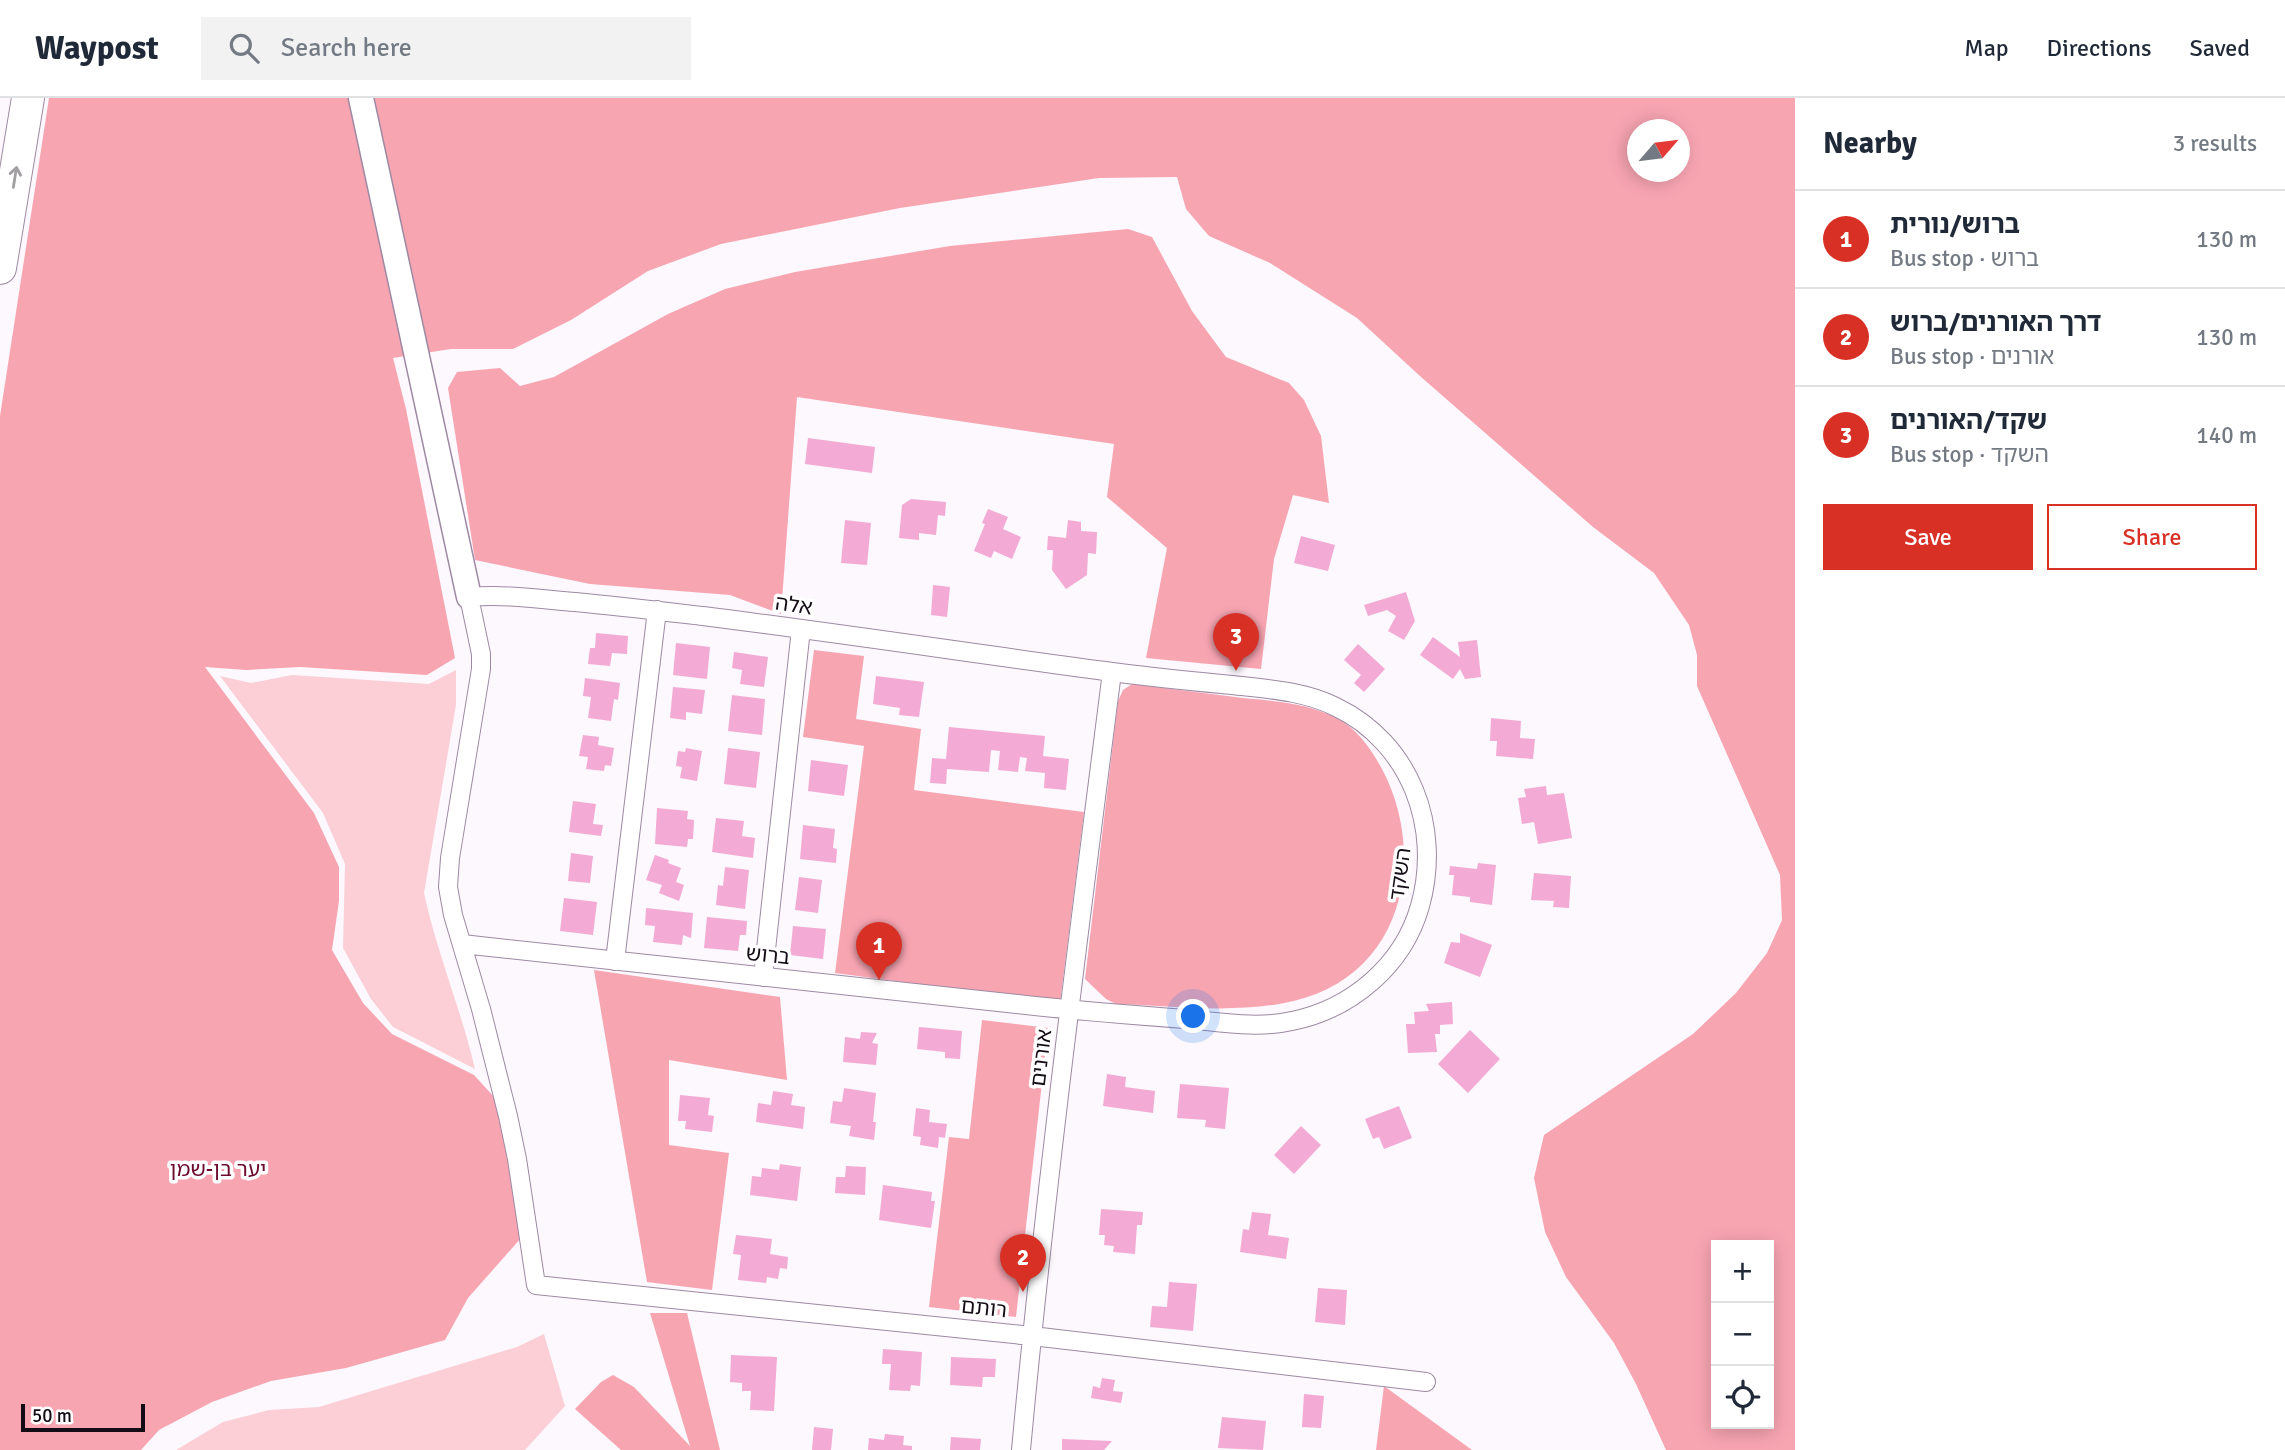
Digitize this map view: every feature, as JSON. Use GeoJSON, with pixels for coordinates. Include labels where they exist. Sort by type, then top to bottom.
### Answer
{"type":"FeatureCollection","features":[{"type":"Feature","properties":{"kind":"highway"},"geometry":{"type":"LineString","coordinates":[[0,268],[27,98]]}},
{"type":"Feature","properties":{"kind":"main road"},"geometry":{"type":"LineString","coordinates":[[361,98],[469,597]]}},
{"type":"Feature","properties":{"kind":"street","name":"אלה"},"geometry":{"type":"LineString","coordinates":[[469,597],[501,595],[657,610],[1112,672]]}},
{"type":"Feature","properties":{"kind":"street"},"geometry":{"type":"LineString","coordinates":[[463,944],[453,915],[448,887],[450,858],[481,669],[481,654],[469,597]]}},
{"type":"Feature","properties":{"kind":"street"},"geometry":{"type":"LineString","coordinates":[[615,961],[657,610]]}},
{"type":"Feature","properties":{"kind":"street"},"geometry":{"type":"LineString","coordinates":[[763,977],[801,629]]}},
{"type":"Feature","properties":{"kind":"street","name":"אורנים"},"geometry":{"type":"LineString","coordinates":[[1021,1450],[1069,1010],[1112,672]]}},
{"type":"Feature","properties":{"kind":"street","name":"השקד"},"geometry":{"type":"LineString","coordinates":[[1069,1010],[1256,1025],[1288,1023],[1319,1014],[1345,1003],[1383,971],[1405,940],[1419,911],[1426,877],[1427,827],[1420,801],[1408,776],[1393,752],[1372,730],[1336,706],[1285,691],[1112,672]]}},
{"type":"Feature","properties":{"kind":"street","name":"ברוש"},"geometry":{"type":"LineString","coordinates":[[463,944],[1069,1010]]}},
{"type":"Feature","properties":{"kind":"street","name":"רותם"},"geometry":{"type":"LineString","coordinates":[[463,944],[491,1046],[517,1159],[536,1286],[1032,1336],[1426,1382]]}},
{"type":"Feature","properties":{"kind":"shaded area"},"geometry":{"type":"Polygon","coordinates":[[[456,670],[456,705],[424,893],[475,1069],[393,1027],[371,999],[343,948],[345,864],[323,813],[220,676],[251,683],[292,675],[429,684],[456,670]]]}},
{"type":"Feature","properties":{"kind":"shaded area"},"geometry":{"type":"Polygon","coordinates":[[[544,1334],[565,1406],[525,1450],[176,1450],[223,1422],[269,1410],[319,1407],[517,1347],[544,1334]]]}},
{"type":"Feature","properties":{"kind":"green space","name":"יער בן-שמן"},"geometry":{"type":"Polygon","coordinates":[[[49,98],[1795,98],[1795,1450],[1666,1450],[1614,1343],[1566,1277],[1545,1232],[1534,1178],[1544,1135],[1693,1034],[1736,993],[1767,953],[1782,920],[1780,875],[1697,686],[1697,655],[1689,625],[1654,573],[1593,527],[1357,318],[1270,263],[1209,236],[1186,209],[1177,177],[1099,178],[900,208],[721,244],[648,271],[571,320],[513,349],[451,349],[393,358],[406,409],[455,658],[427,675],[300,667],[246,670],[205,667],[314,813],[339,867],[339,901],[332,950],[363,1003],[392,1034],[474,1075],[495,1098],[501,1116],[521,1238],[468,1298],[445,1340],[346,1368],[271,1381],[212,1402],[159,1430],[141,1450],[0,1450],[0,416],[49,98]]]}},
{"type":"Feature","properties":{"kind":"green space"},"geometry":{"type":"Polygon","coordinates":[[[1128,229],[1152,237],[1192,311],[1226,357],[1289,383],[1304,400],[1321,436],[1329,503],[1293,495],[1274,559],[1261,669],[1146,658],[1167,548],[1107,497],[1114,444],[797,397],[781,614],[730,595],[590,584],[475,560],[448,388],[457,372],[500,368],[520,386],[554,377],[668,314],[725,289],[795,272],[950,246],[1128,229]]]}},
{"type":"Feature","properties":{"kind":"green space"},"geometry":{"type":"Polygon","coordinates":[[[814,650],[864,656],[856,719],[921,729],[914,790],[1084,812],[1060,1003],[835,973],[864,746],[803,737],[814,650]]]}},
{"type":"Feature","properties":{"kind":"green space"},"geometry":{"type":"Polygon","coordinates":[[[1132,684],[1314,709],[1344,722],[1368,747],[1382,769],[1395,800],[1402,832],[1404,865],[1399,898],[1388,928],[1371,955],[1347,977],[1316,994],[1293,1001],[1243,1008],[1116,1004],[1106,999],[1085,979],[1118,701],[1123,690],[1132,684]]]}},
{"type":"Feature","properties":{"kind":"green space"},"geometry":{"type":"Polygon","coordinates":[[[594,970],[780,997],[787,1080],[669,1060],[669,1145],[729,1153],[712,1290],[647,1282],[594,970]]]}},
{"type":"Feature","properties":{"kind":"green space"},"geometry":{"type":"Polygon","coordinates":[[[982,1020],[1048,1028],[1016,1317],[929,1307],[949,1137],[969,1139],[982,1020]]]}},
{"type":"Feature","properties":{"kind":"green space"},"geometry":{"type":"Polygon","coordinates":[[[650,1313],[687,1313],[720,1450],[621,1450],[575,1409],[601,1382],[613,1375],[634,1387],[690,1446],[650,1313]]]}},
{"type":"Feature","properties":{"kind":"green space"},"geometry":{"type":"Polygon","coordinates":[[[1384,1386],[1472,1450],[1376,1450],[1384,1386]]]}},
{"type":"Feature","properties":{"kind":"building"},"geometry":{"type":"Polygon","coordinates":[[[808,438],[875,447],[872,473],[805,464],[808,438]]]}},
{"type":"Feature","properties":{"kind":"building"},"geometry":{"type":"Polygon","coordinates":[[[911,499],[946,502],[945,516],[938,515],[936,535],[919,533],[919,540],[899,538],[902,505],[911,499]]]}},
{"type":"Feature","properties":{"kind":"building"},"geometry":{"type":"Polygon","coordinates":[[[988,509],[1008,517],[1003,529],[1021,537],[1012,559],[994,551],[991,558],[974,551],[988,509]]]}},
{"type":"Feature","properties":{"kind":"building"},"geometry":{"type":"Polygon","coordinates":[[[845,520],[871,523],[867,565],[841,563],[845,520]]]}},
{"type":"Feature","properties":{"kind":"building"},"geometry":{"type":"Polygon","coordinates":[[[1068,520],[1081,522],[1081,531],[1097,532],[1096,554],[1088,553],[1087,575],[1066,589],[1052,570],[1053,550],[1047,550],[1048,536],[1066,538],[1068,520]]]}},
{"type":"Feature","properties":{"kind":"building"},"geometry":{"type":"Polygon","coordinates":[[[1301,536],[1335,545],[1328,571],[1294,563],[1301,536]]]}},
{"type":"Feature","properties":{"kind":"building"},"geometry":{"type":"Polygon","coordinates":[[[933,585],[950,587],[947,617],[931,615],[933,585]]]}},
{"type":"Feature","properties":{"kind":"building"},"geometry":{"type":"Polygon","coordinates":[[[1406,592],[1415,621],[1404,640],[1388,631],[1396,616],[1387,610],[1368,616],[1364,605],[1406,592]]]}},
{"type":"Feature","properties":{"kind":"building"},"geometry":{"type":"Polygon","coordinates":[[[596,633],[628,636],[627,654],[612,653],[610,666],[588,664],[590,648],[595,648],[596,633]]]}},
{"type":"Feature","properties":{"kind":"building"},"geometry":{"type":"Polygon","coordinates":[[[1433,637],[1460,657],[1458,642],[1477,640],[1481,677],[1465,679],[1460,669],[1453,679],[1420,655],[1433,637]]]}},
{"type":"Feature","properties":{"kind":"building"},"geometry":{"type":"Polygon","coordinates":[[[676,643],[710,647],[707,679],[673,675],[676,643]]]}},
{"type":"Feature","properties":{"kind":"building"},"geometry":{"type":"Polygon","coordinates":[[[1358,644],[1385,669],[1364,692],[1354,683],[1361,675],[1344,660],[1358,644]]]}},
{"type":"Feature","properties":{"kind":"building"},"geometry":{"type":"Polygon","coordinates":[[[734,652],[768,657],[764,687],[740,684],[742,670],[732,668],[734,652]]]}},
{"type":"Feature","properties":{"kind":"building"},"geometry":{"type":"Polygon","coordinates":[[[876,676],[924,682],[919,717],[899,715],[900,708],[873,704],[876,676]]]}},
{"type":"Feature","properties":{"kind":"building"},"geometry":{"type":"Polygon","coordinates":[[[585,678],[620,683],[618,700],[614,699],[611,721],[588,718],[591,697],[583,696],[585,678]]]}},
{"type":"Feature","properties":{"kind":"building"},"geometry":{"type":"Polygon","coordinates":[[[673,687],[705,690],[702,714],[686,712],[686,720],[670,718],[673,687]]]}},
{"type":"Feature","properties":{"kind":"building"},"geometry":{"type":"Polygon","coordinates":[[[732,695],[765,699],[762,735],[728,731],[732,695]]]}},
{"type":"Feature","properties":{"kind":"building"},"geometry":{"type":"Polygon","coordinates":[[[1491,718],[1521,721],[1520,738],[1535,739],[1533,759],[1496,756],[1497,741],[1490,741],[1491,718]]]}},
{"type":"Feature","properties":{"kind":"building"},"geometry":{"type":"Polygon","coordinates":[[[949,727],[1045,736],[1043,756],[1069,759],[1066,790],[1044,788],[1045,773],[1025,771],[1027,758],[1020,757],[1018,772],[998,770],[1000,751],[991,750],[989,772],[947,769],[946,784],[930,783],[932,758],[946,759],[949,727]]]}},
{"type":"Feature","properties":{"kind":"building"},"geometry":{"type":"Polygon","coordinates":[[[583,735],[599,737],[598,745],[614,748],[611,766],[605,765],[604,771],[586,769],[588,757],[579,756],[583,735]]]}},
{"type":"Feature","properties":{"kind":"building"},"geometry":{"type":"Polygon","coordinates":[[[686,748],[702,751],[697,781],[680,778],[682,767],[676,766],[678,751],[685,752],[686,748]]]}},
{"type":"Feature","properties":{"kind":"building"},"geometry":{"type":"Polygon","coordinates":[[[728,748],[760,752],[756,788],[724,784],[728,748]]]}},
{"type":"Feature","properties":{"kind":"building"},"geometry":{"type":"Polygon","coordinates":[[[811,760],[848,765],[844,796],[808,791],[811,760]]]}},
{"type":"Feature","properties":{"kind":"building"},"geometry":{"type":"Polygon","coordinates":[[[1546,786],[1547,795],[1564,793],[1572,838],[1538,844],[1534,822],[1522,824],[1518,798],[1526,797],[1524,789],[1546,786]]]}},
{"type":"Feature","properties":{"kind":"building"},"geometry":{"type":"Polygon","coordinates":[[[573,801],[596,804],[593,824],[603,825],[601,836],[569,832],[573,801]]]}},
{"type":"Feature","properties":{"kind":"building"},"geometry":{"type":"Polygon","coordinates":[[[657,808],[688,811],[687,819],[694,820],[693,839],[688,839],[687,847],[655,844],[657,808]]]}},
{"type":"Feature","properties":{"kind":"building"},"geometry":{"type":"Polygon","coordinates":[[[716,818],[744,821],[742,836],[755,838],[753,858],[712,852],[716,818]]]}},
{"type":"Feature","properties":{"kind":"building"},"geometry":{"type":"Polygon","coordinates":[[[803,825],[835,829],[833,848],[837,849],[836,863],[800,859],[803,825]]]}},
{"type":"Feature","properties":{"kind":"building"},"geometry":{"type":"Polygon","coordinates":[[[571,853],[593,856],[590,883],[568,881],[571,853]]]}},
{"type":"Feature","properties":{"kind":"building"},"geometry":{"type":"Polygon","coordinates":[[[655,855],[681,868],[676,882],[684,885],[679,901],[659,893],[662,885],[646,880],[655,855]]]}},
{"type":"Feature","properties":{"kind":"building"},"geometry":{"type":"Polygon","coordinates":[[[1478,863],[1496,865],[1492,905],[1470,902],[1470,897],[1452,895],[1454,875],[1449,875],[1450,866],[1477,869],[1478,863]]]}},
{"type":"Feature","properties":{"kind":"building"},"geometry":{"type":"Polygon","coordinates":[[[725,867],[749,870],[745,909],[716,905],[718,885],[723,886],[725,867]]]}},
{"type":"Feature","properties":{"kind":"building"},"geometry":{"type":"Polygon","coordinates":[[[1534,873],[1571,876],[1569,908],[1553,907],[1554,901],[1531,900],[1534,873]]]}},
{"type":"Feature","properties":{"kind":"building"},"geometry":{"type":"Polygon","coordinates":[[[799,877],[822,880],[818,913],[795,910],[799,877]]]}},
{"type":"Feature","properties":{"kind":"building"},"geometry":{"type":"Polygon","coordinates":[[[564,898],[597,902],[593,935],[560,931],[564,898]]]}},
{"type":"Feature","properties":{"kind":"building"},"geometry":{"type":"Polygon","coordinates":[[[646,908],[693,913],[691,938],[683,935],[682,945],[653,942],[655,926],[645,925],[646,908]]]}},
{"type":"Feature","properties":{"kind":"building"},"geometry":{"type":"Polygon","coordinates":[[[707,917],[747,921],[746,935],[740,935],[738,951],[704,948],[707,917]]]}},
{"type":"Feature","properties":{"kind":"building"},"geometry":{"type":"Polygon","coordinates":[[[793,926],[826,929],[823,959],[790,955],[793,926]]]}},
{"type":"Feature","properties":{"kind":"building"},"geometry":{"type":"Polygon","coordinates":[[[1460,933],[1492,945],[1480,977],[1444,963],[1451,942],[1460,943],[1460,933]]]}},
{"type":"Feature","properties":{"kind":"building"},"geometry":{"type":"Polygon","coordinates":[[[1452,1002],[1453,1024],[1440,1025],[1440,1034],[1435,1034],[1437,1052],[1408,1053],[1406,1024],[1415,1024],[1414,1012],[1429,1011],[1426,1004],[1452,1002]]]}},
{"type":"Feature","properties":{"kind":"building"},"geometry":{"type":"Polygon","coordinates":[[[919,1027],[962,1031],[960,1059],[945,1058],[945,1052],[917,1049],[919,1027]]]}},
{"type":"Feature","properties":{"kind":"building"},"geometry":{"type":"Polygon","coordinates":[[[1470,1030],[1500,1059],[1468,1093],[1438,1064],[1470,1030]]]}},
{"type":"Feature","properties":{"kind":"building"},"geometry":{"type":"Polygon","coordinates":[[[861,1032],[877,1033],[872,1043],[878,1044],[876,1065],[843,1062],[845,1037],[860,1039],[861,1032]]]}},
{"type":"Feature","properties":{"kind":"building"},"geometry":{"type":"Polygon","coordinates":[[[1107,1074],[1126,1077],[1125,1087],[1155,1091],[1153,1113],[1103,1106],[1107,1074]]]}},
{"type":"Feature","properties":{"kind":"building"},"geometry":{"type":"Polygon","coordinates":[[[1180,1084],[1229,1088],[1225,1129],[1205,1127],[1206,1120],[1177,1118],[1180,1084]]]}},
{"type":"Feature","properties":{"kind":"building"},"geometry":{"type":"Polygon","coordinates":[[[844,1088],[876,1093],[874,1140],[849,1136],[851,1126],[830,1123],[833,1101],[842,1102],[844,1088]]]}},
{"type":"Feature","properties":{"kind":"building"},"geometry":{"type":"Polygon","coordinates":[[[773,1091],[793,1094],[791,1105],[805,1107],[803,1129],[756,1122],[758,1103],[771,1105],[773,1091]]]}},
{"type":"Feature","properties":{"kind":"building"},"geometry":{"type":"Polygon","coordinates":[[[680,1095],[710,1098],[708,1115],[714,1116],[712,1132],[685,1129],[686,1121],[678,1121],[680,1095]]]}},
{"type":"Feature","properties":{"kind":"building"},"geometry":{"type":"Polygon","coordinates":[[[1399,1106],[1412,1138],[1384,1149],[1379,1137],[1373,1139],[1365,1119],[1399,1106]]]}},
{"type":"Feature","properties":{"kind":"building"},"geometry":{"type":"Polygon","coordinates":[[[916,1108],[930,1110],[929,1122],[947,1124],[945,1138],[939,1137],[938,1148],[920,1145],[921,1137],[913,1136],[916,1108]]]}},
{"type":"Feature","properties":{"kind":"building"},"geometry":{"type":"Polygon","coordinates":[[[1301,1126],[1321,1145],[1294,1174],[1274,1155],[1301,1126]]]}},
{"type":"Feature","properties":{"kind":"building"},"geometry":{"type":"Polygon","coordinates":[[[780,1164],[801,1167],[797,1201],[750,1195],[752,1176],[761,1177],[762,1168],[779,1170],[780,1164]]]}},
{"type":"Feature","properties":{"kind":"building"},"geometry":{"type":"Polygon","coordinates":[[[846,1166],[866,1167],[865,1195],[835,1193],[836,1177],[845,1177],[846,1166]]]}},
{"type":"Feature","properties":{"kind":"building"},"geometry":{"type":"Polygon","coordinates":[[[883,1185],[932,1192],[931,1201],[935,1201],[931,1228],[879,1220],[883,1185]]]}},
{"type":"Feature","properties":{"kind":"building"},"geometry":{"type":"Polygon","coordinates":[[[1101,1209],[1143,1212],[1142,1225],[1137,1225],[1135,1254],[1113,1252],[1114,1246],[1104,1245],[1105,1235],[1099,1235],[1101,1209]]]}},
{"type":"Feature","properties":{"kind":"building"},"geometry":{"type":"Polygon","coordinates":[[[1252,1212],[1271,1214],[1268,1235],[1289,1238],[1286,1259],[1240,1252],[1243,1229],[1249,1230],[1252,1212]]]}},
{"type":"Feature","properties":{"kind":"building"},"geometry":{"type":"Polygon","coordinates":[[[736,1235],[772,1239],[770,1254],[788,1257],[787,1269],[780,1268],[778,1279],[767,1277],[766,1283],[738,1280],[741,1255],[733,1254],[736,1235]]]}},
{"type":"Feature","properties":{"kind":"building"},"geometry":{"type":"Polygon","coordinates":[[[1169,1282],[1197,1284],[1193,1331],[1150,1327],[1152,1306],[1167,1307],[1169,1282]]]}},
{"type":"Feature","properties":{"kind":"building"},"geometry":{"type":"Polygon","coordinates":[[[1318,1288],[1347,1290],[1345,1325],[1315,1322],[1318,1288]]]}},
{"type":"Feature","properties":{"kind":"building"},"geometry":{"type":"Polygon","coordinates":[[[883,1349],[922,1352],[920,1386],[911,1385],[910,1391],[889,1390],[891,1364],[882,1364],[883,1349]]]}},
{"type":"Feature","properties":{"kind":"building"},"geometry":{"type":"Polygon","coordinates":[[[731,1355],[777,1357],[774,1411],[750,1410],[751,1391],[742,1391],[742,1383],[730,1382],[731,1355]]]}},
{"type":"Feature","properties":{"kind":"building"},"geometry":{"type":"Polygon","coordinates":[[[951,1357],[996,1359],[995,1377],[983,1377],[982,1387],[950,1385],[951,1357]]]}},
{"type":"Feature","properties":{"kind":"building"},"geometry":{"type":"Polygon","coordinates":[[[1102,1378],[1115,1380],[1113,1391],[1123,1392],[1121,1403],[1091,1398],[1093,1386],[1100,1388],[1102,1378]]]}},
{"type":"Feature","properties":{"kind":"building"},"geometry":{"type":"Polygon","coordinates":[[[1304,1394],[1324,1396],[1321,1428],[1302,1427],[1304,1394]]]}},
{"type":"Feature","properties":{"kind":"building"},"geometry":{"type":"Polygon","coordinates":[[[1222,1417],[1266,1421],[1263,1450],[1218,1448],[1222,1417]]]}},
{"type":"Feature","properties":{"kind":"building"},"geometry":{"type":"Polygon","coordinates":[[[814,1427],[833,1429],[831,1450],[812,1450],[814,1427]]]}},
{"type":"Feature","properties":{"kind":"building"},"geometry":{"type":"Polygon","coordinates":[[[885,1434],[904,1436],[903,1445],[912,1446],[912,1450],[868,1450],[869,1438],[884,1440],[885,1434]]]}},
{"type":"Feature","properties":{"kind":"building"},"geometry":{"type":"Polygon","coordinates":[[[951,1437],[981,1439],[980,1450],[950,1450],[951,1437]]]}},
{"type":"Feature","properties":{"kind":"building"},"geometry":{"type":"Polygon","coordinates":[[[1062,1439],[1112,1441],[1104,1450],[1062,1450],[1062,1439]]]}},
{"type":"Feature","properties":{"kind":"place","name":"שקד/האורנים"},"geometry":{"type":"Point","coordinates":[1236,671]}},
{"type":"Feature","properties":{"kind":"place","name":"ברוש/נורית"},"geometry":{"type":"Point","coordinates":[879,980]}},
{"type":"Feature","properties":{"kind":"place","name":"דרך האורנים/ברוש"},"geometry":{"type":"Point","coordinates":[1023,1292]}}]}
